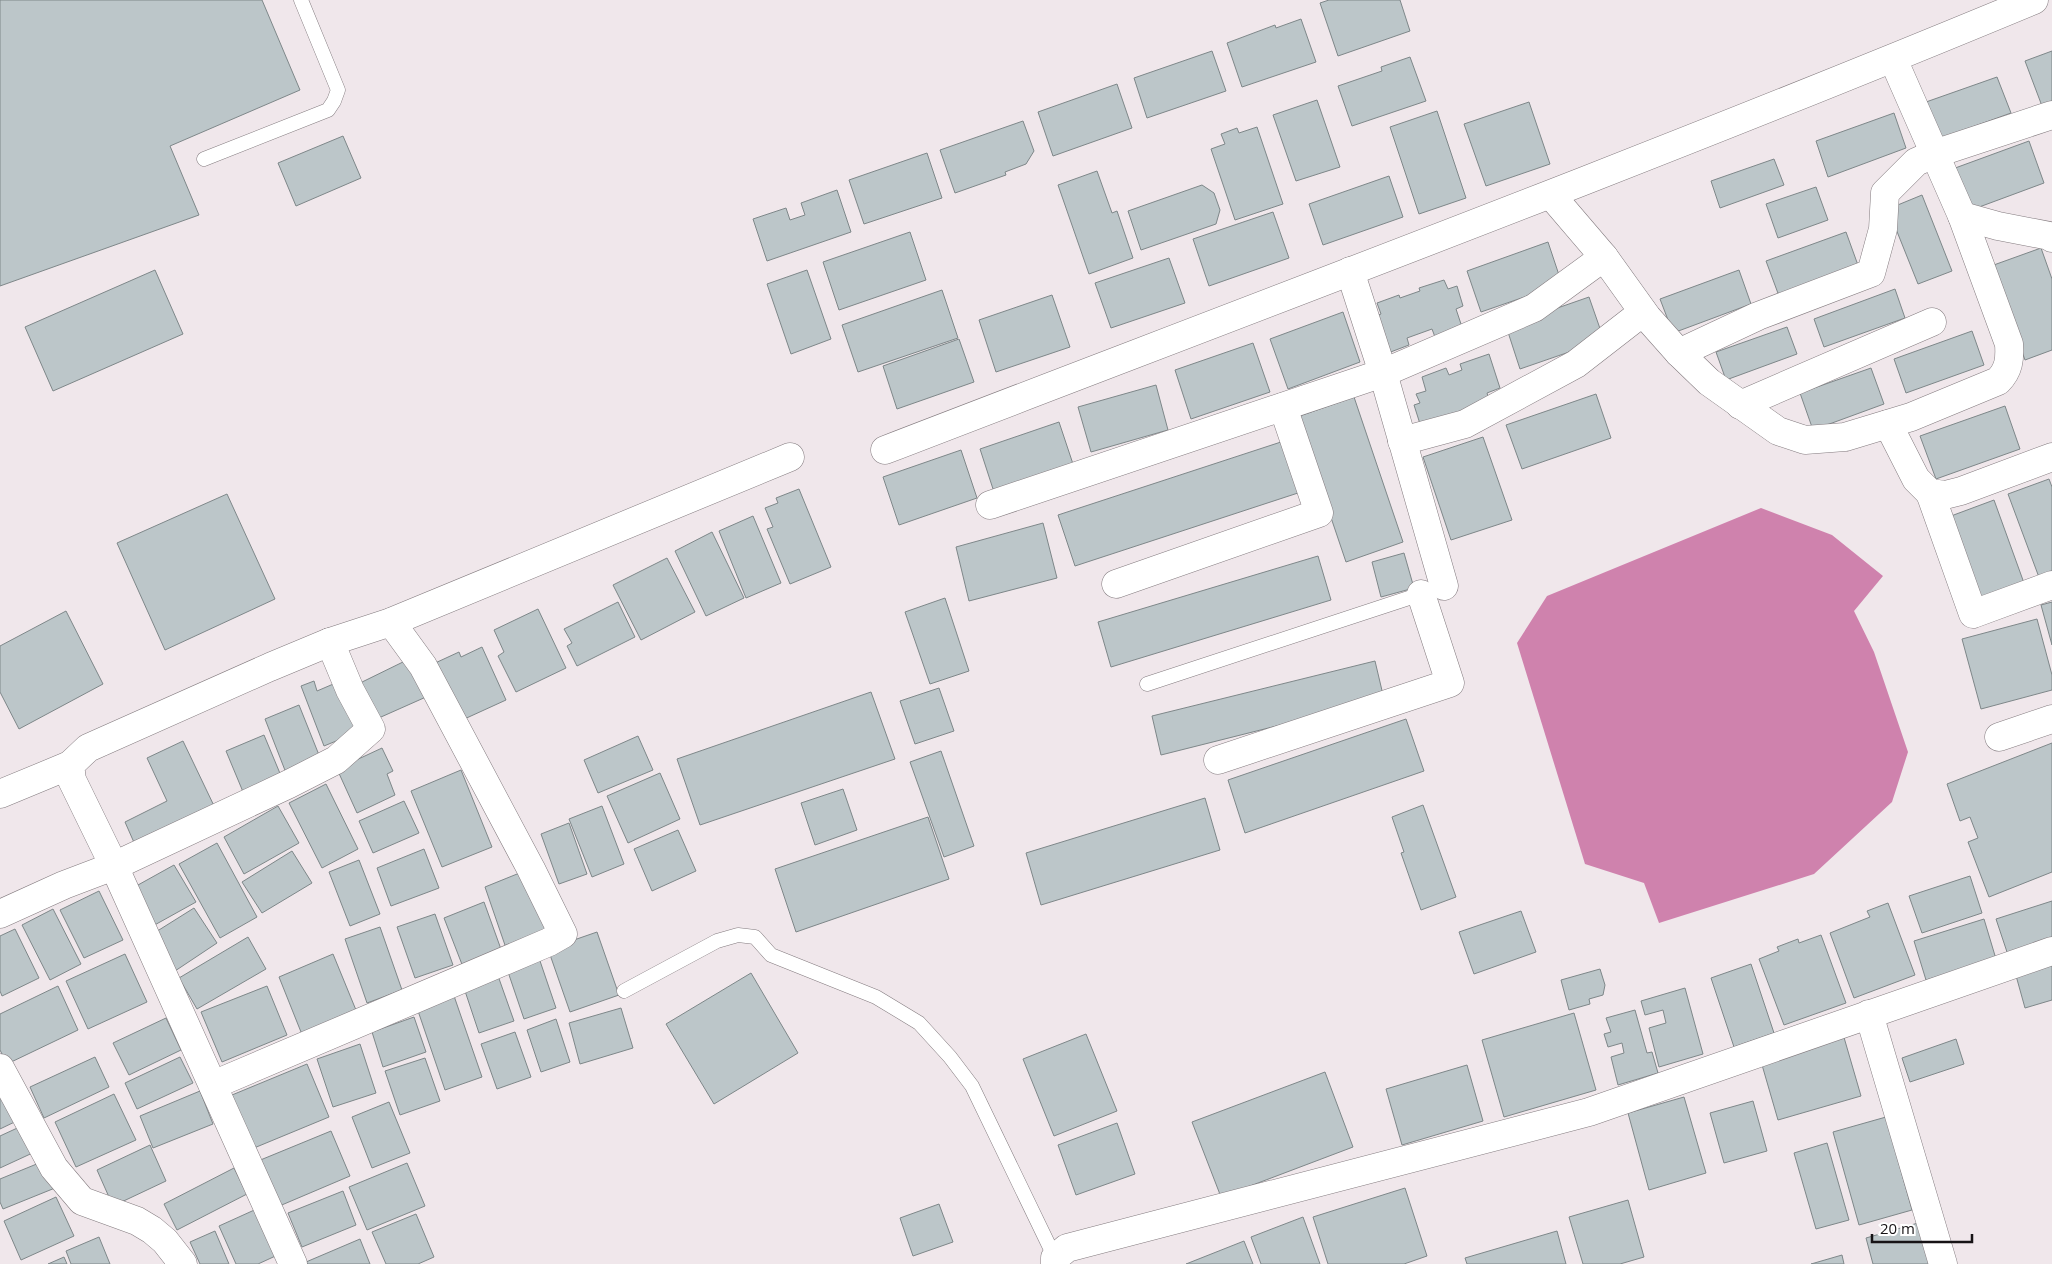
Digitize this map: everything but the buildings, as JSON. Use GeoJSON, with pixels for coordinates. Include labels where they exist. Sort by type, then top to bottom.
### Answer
{"type":"FeatureCollection","features":[{"type":"Feature","properties":{"kind":"street"},"geometry":{"type":"LineString","coordinates":[[885,450],[1350,270],[1551,195],[1892,59],[2034,0]]}},
{"type":"Feature","properties":{"kind":"street"},"geometry":{"type":"LineString","coordinates":[[1551,195],[1604,257],[1643,312],[1679,353],[1709,382],[1778,431],[1805,440],[1845,437],[1912,417],[1998,381],[2007,370],[2010,358],[2009,344],[1962,216],[1892,59]]}},
{"type":"Feature","properties":{"kind":"street"},"geometry":{"type":"LineString","coordinates":[[1679,353],[1758,316],[1871,273],[1883,229],[1885,193],[1916,162],[1934,154],[2052,115]]}},
{"type":"Feature","properties":{"kind":"street"},"geometry":{"type":"LineString","coordinates":[[1962,216],[2052,238]]}},
{"type":"Feature","properties":{"kind":"street"},"geometry":{"type":"LineString","coordinates":[[990,505],[1384,373],[1534,308],[1604,257]]}},
{"type":"Feature","properties":{"kind":"street"},"geometry":{"type":"LineString","coordinates":[[1218,760],[1450,683],[1402,440],[1384,373],[1350,270]]}},
{"type":"Feature","properties":{"kind":"street"},"geometry":{"type":"LineString","coordinates":[[1402,440],[1464,424],[1576,364],[1643,312]]}},
{"type":"Feature","properties":{"kind":"street"},"geometry":{"type":"LineString","coordinates":[[1740,405],[1932,322]]}},
{"type":"Feature","properties":{"kind":"street"},"geometry":{"type":"LineString","coordinates":[[1116,584],[1319,513],[1283,407]]}},
{"type":"Feature","properties":{"kind":"street"},"geometry":{"type":"LineString","coordinates":[[1888,424],[1916,479],[1930,493],[1972,614],[2052,585]]}},
{"type":"Feature","properties":{"kind":"street"},"geometry":{"type":"LineString","coordinates":[[0,794],[70,765],[88,748],[270,666],[330,642],[391,622],[790,457]]}},
{"type":"Feature","properties":{"kind":"street"},"geometry":{"type":"LineString","coordinates":[[1930,493],[1945,495],[1961,491],[2052,457]]}},
{"type":"Feature","properties":{"kind":"street"},"geometry":{"type":"LineString","coordinates":[[214,1085],[549,942],[563,934],[531,869],[423,666],[391,622]]}},
{"type":"Feature","properties":{"kind":"street"},"geometry":{"type":"LineString","coordinates":[[0,914],[64,884],[114,866],[336,760],[371,729],[350,690],[330,642]]}},
{"type":"Feature","properties":{"kind":"street"},"geometry":{"type":"LineString","coordinates":[[1999,737],[2052,718]]}},
{"type":"Feature","properties":{"kind":"street"},"geometry":{"type":"LineString","coordinates":[[70,765],[72,780],[114,866],[214,1085],[293,1264]]}},
{"type":"Feature","properties":{"kind":"street"},"geometry":{"type":"LineString","coordinates":[[1055,1261],[1067,1248],[1589,1112],[2052,950]]}},
{"type":"Feature","properties":{"kind":"street"},"geometry":{"type":"LineString","coordinates":[[1869,1014],[1942,1264]]}},
{"type":"Feature","properties":{"kind":"street"},"geometry":{"type":"LineString","coordinates":[[0,1068],[54,1168],[82,1201],[137,1221],[152,1230],[165,1241],[183,1264]]}},
{"type":"Feature","properties":{"kind":"lane"},"geometry":{"type":"LineString","coordinates":[[204,159],[328,110],[334,101],[338,90],[301,0]]}},
{"type":"Feature","properties":{"kind":"lane"},"geometry":{"type":"LineString","coordinates":[[1147,684],[1432,590]]}},
{"type":"Feature","properties":{"kind":"lane"},"geometry":{"type":"LineString","coordinates":[[624,991],[717,941],[738,935],[755,937],[771,955],[876,997],[919,1023],[950,1057],[972,1086],[1055,1261]]}},
{"type":"Feature","properties":{"kind":"shaded area"},"geometry":{"type":"Polygon","coordinates":[[[1761,508],[1832,535],[1883,576],[1854,611],[1874,652],[1908,752],[1892,802],[1814,874],[1659,923],[1644,883],[1585,864],[1517,643],[1547,596],[1761,508]]]}}]}
